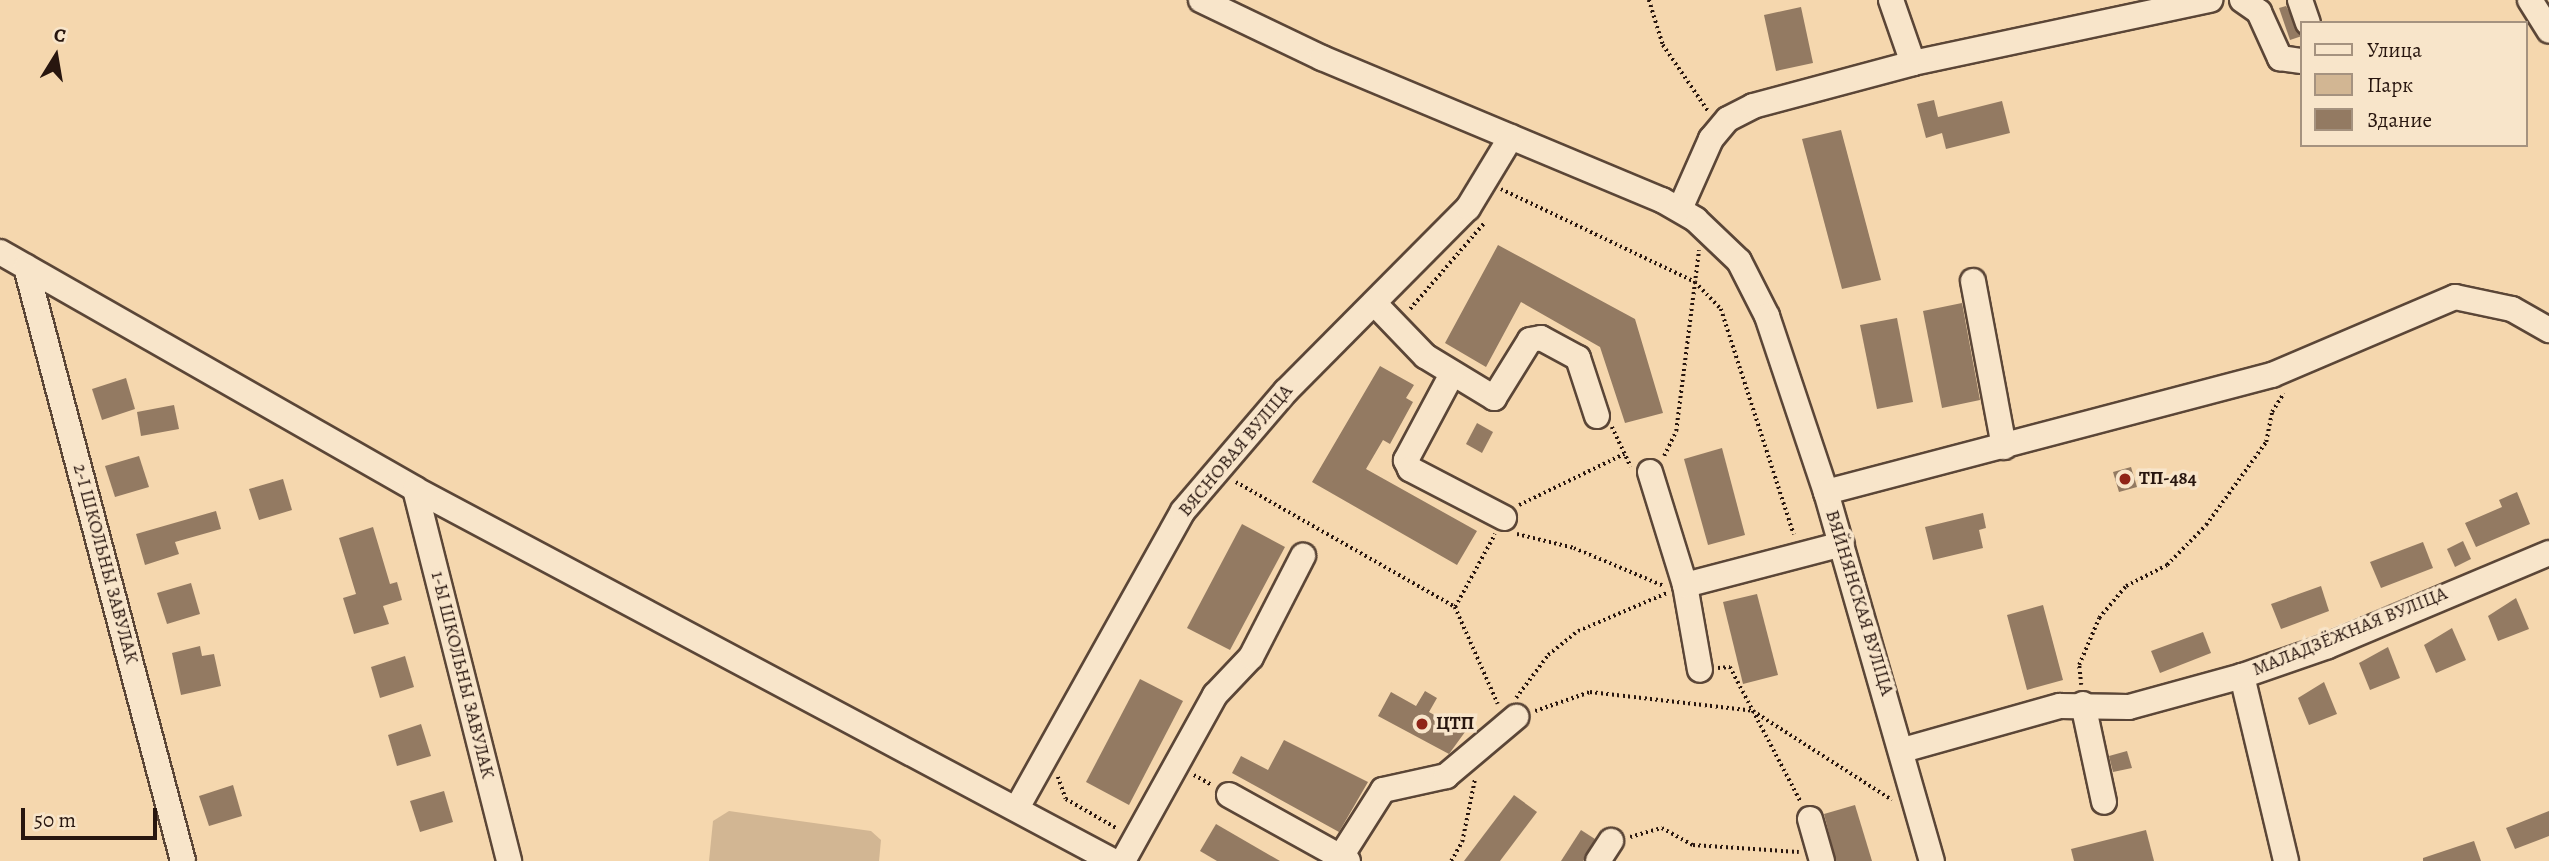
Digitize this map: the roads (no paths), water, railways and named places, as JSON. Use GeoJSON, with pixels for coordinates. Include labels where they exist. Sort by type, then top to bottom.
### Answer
{"type":"FeatureCollection","features":[{"type":"Feature","properties":{"kind":"street","name":"ВЯЙНЯНСКАЯ ВУЛІЦА"},"geometry":{"type":"LineString","coordinates":[[1201,0],[1322,58],[1680,209],[1702,224],[1749,274],[1779,348],[1826,492],[1903,750],[1932,861]]}},
{"type":"Feature","properties":{"kind":"street"},"geometry":{"type":"LineString","coordinates":[[1891,0],[1913,63]]}},
{"type":"Feature","properties":{"kind":"street"},"geometry":{"type":"LineString","coordinates":[[1680,209],[1720,128],[1753,106],[1913,63],[2210,0]]}},
{"type":"Feature","properties":{"kind":"street"},"geometry":{"type":"LineString","coordinates":[[2242,0],[2259,12],[2280,58],[2300,61]]}},
{"type":"Feature","properties":{"kind":"street"},"geometry":{"type":"LineString","coordinates":[[2300,0],[2307,21]]}},
{"type":"Feature","properties":{"kind":"street","name":"ВЯСНОВАЯ ВУЛІЦА"},"geometry":{"type":"LineString","coordinates":[[1017,808],[1162,543],[1226,477],[1329,346],[1376,305],[1456,222],[1497,191],[1511,136]]}},
{"type":"Feature","properties":{"kind":"street"},"geometry":{"type":"LineString","coordinates":[[0,252],[415,489],[1113,861]]}},
{"type":"Feature","properties":{"kind":"street","name":"2-І ШКОЛЬНЫ ЗАВУЛАК"},"geometry":{"type":"LineString","coordinates":[[26,267],[183,861]]}},
{"type":"Feature","properties":{"kind":"street"},"geometry":{"type":"LineString","coordinates":[[1973,281],[2004,447]]}},
{"type":"Feature","properties":{"kind":"street"},"geometry":{"type":"LineString","coordinates":[[1826,492],[2004,447],[2287,369],[2455,297],[2512,309],[2549,330]]}},
{"type":"Feature","properties":{"kind":"street"},"geometry":{"type":"LineString","coordinates":[[1376,305],[1394,326],[1452,374],[1494,398],[1530,340],[1541,338],[1578,358],[1601,420]]}},
{"type":"Feature","properties":{"kind":"street"},"geometry":{"type":"LineString","coordinates":[[1452,374],[1406,460],[1410,469],[1501,523]]}},
{"type":"Feature","properties":{"kind":"street"},"geometry":{"type":"LineString","coordinates":[[1651,475],[1685,585],[1700,670]]}},
{"type":"Feature","properties":{"kind":"street","name":"1-Ы ШКОЛЬНЫ ЗАВУЛАК"},"geometry":{"type":"LineString","coordinates":[[415,489],[509,861]]}},
{"type":"Feature","properties":{"kind":"street"},"geometry":{"type":"LineString","coordinates":[[1685,585],[1842,544]]}},
{"type":"Feature","properties":{"kind":"street","name":"МАЛАДЗЁЖНАЯ ВУЛІЦА"},"geometry":{"type":"LineString","coordinates":[[1903,750],[2060,706],[2083,704],[2129,707],[2242,676],[2328,646],[2549,553]]}},
{"type":"Feature","properties":{"kind":"street"},"geometry":{"type":"LineString","coordinates":[[1123,861],[1179,766],[1215,695],[1251,657],[1303,556]]}},
{"type":"Feature","properties":{"kind":"street"},"geometry":{"type":"LineString","coordinates":[[2242,676],[2286,861]]}},
{"type":"Feature","properties":{"kind":"street"},"geometry":{"type":"LineString","coordinates":[[2083,704],[2104,802]]}},
{"type":"Feature","properties":{"kind":"street"},"geometry":{"type":"LineString","coordinates":[[1229,795],[1342,860],[1383,790],[1446,776],[1512,721]]}},
{"type":"Feature","properties":{"kind":"street"},"geometry":{"type":"LineString","coordinates":[[1810,819],[1820,857]]}},
{"type":"Feature","properties":{"kind":"place","name":"ТП-484"},"geometry":{"type":"Point","coordinates":[2125,479]}},
{"type":"Feature","properties":{"kind":"place","name":"ЦТП"},"geometry":{"type":"Point","coordinates":[1422,724]}}]}
